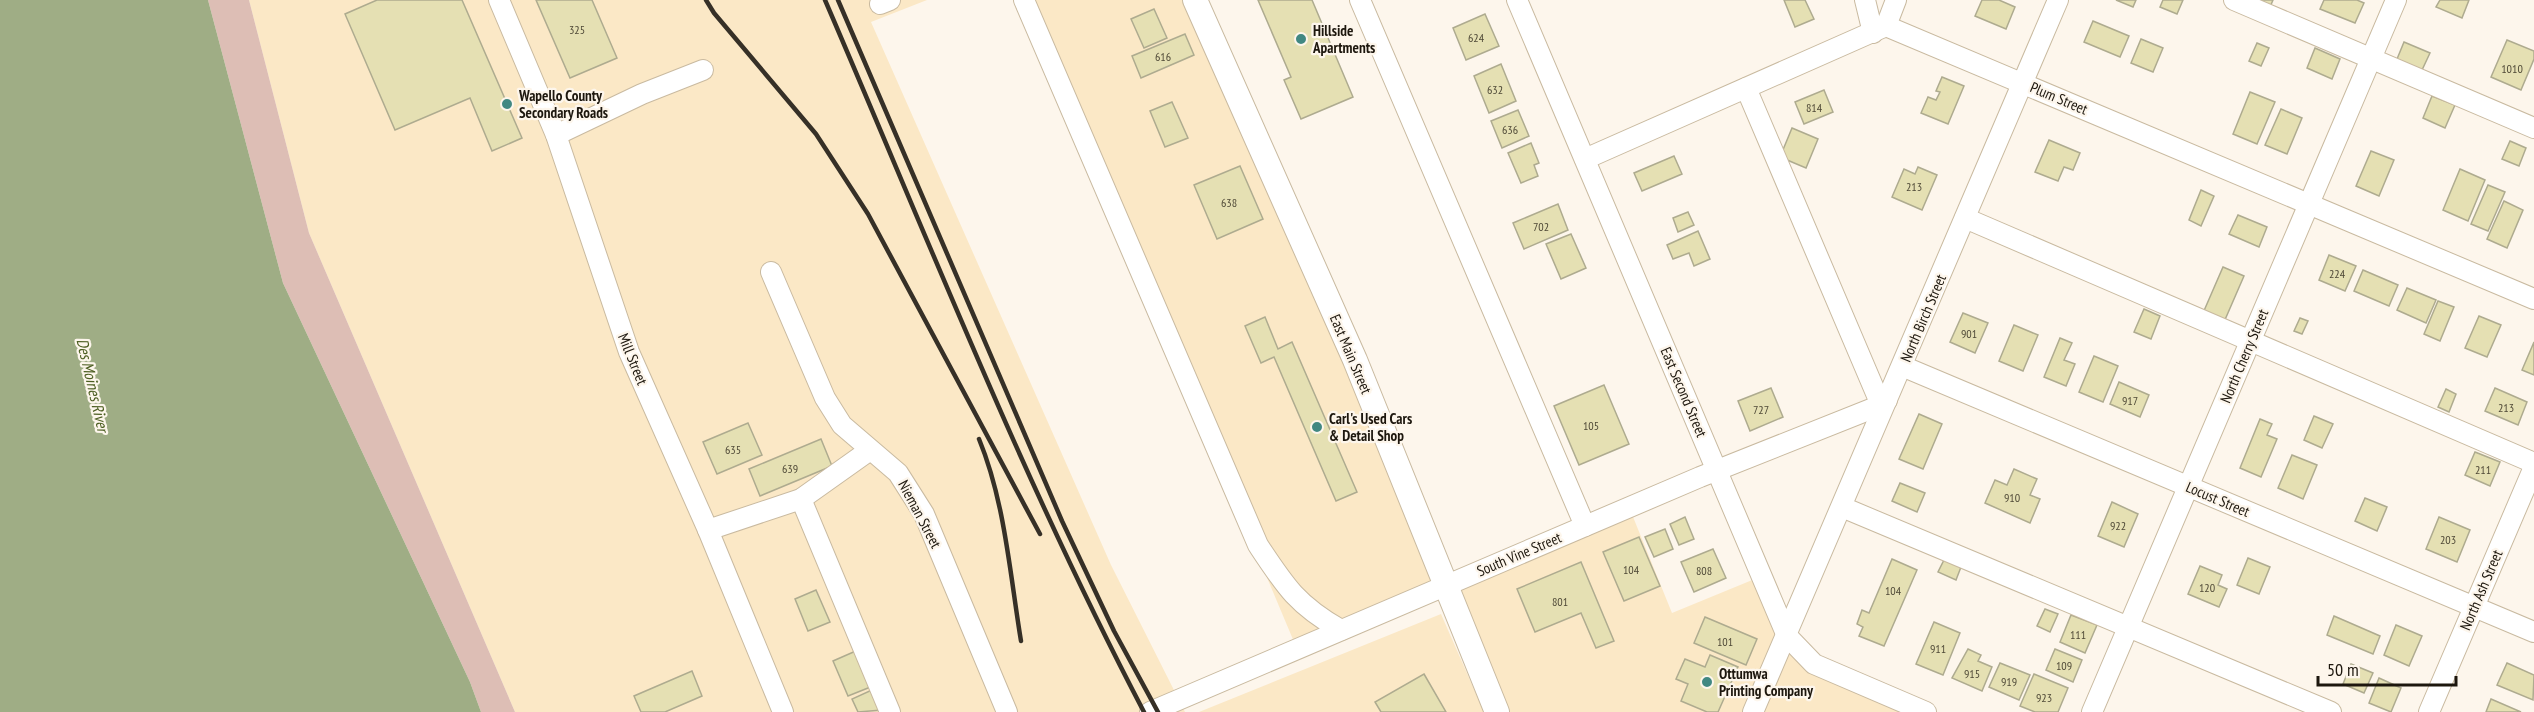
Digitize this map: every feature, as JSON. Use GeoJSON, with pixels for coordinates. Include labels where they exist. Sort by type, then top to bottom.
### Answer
{"type":"FeatureCollection","features":[{"type":"Feature","properties":{"kind":"main road","name":"East Main Street"},"geometry":{"type":"LineString","coordinates":[[1196,0],[1354,360],[1497,712]]}},
{"type":"Feature","properties":{"kind":"street","name":"Mill Street"},"geometry":{"type":"LineString","coordinates":[[499,0],[556,135],[628,352],[708,530],[783,712]]}},
{"type":"Feature","properties":{"kind":"street"},"geometry":{"type":"LineString","coordinates":[[1024,0],[1258,545],[1283,584],[1310,612],[1341,630]]}},
{"type":"Feature","properties":{"kind":"street"},"geometry":{"type":"LineString","coordinates":[[1360,0],[1585,526]]}},
{"type":"Feature","properties":{"kind":"street","name":"East Second Street"},"geometry":{"type":"LineString","coordinates":[[1517,0],[1787,636],[1814,664],[1926,712]]}},
{"type":"Feature","properties":{"kind":"street"},"geometry":{"type":"LineString","coordinates":[[1865,0],[1879,30]]}},
{"type":"Feature","properties":{"kind":"street"},"geometry":{"type":"LineString","coordinates":[[1585,159],[1879,30],[1896,0]]}},
{"type":"Feature","properties":{"kind":"street","name":"North Birch Street"},"geometry":{"type":"LineString","coordinates":[[1753,712],[2058,0]]}},
{"type":"Feature","properties":{"kind":"street"},"geometry":{"type":"LineString","coordinates":[[2234,0],[2534,128]]}},
{"type":"Feature","properties":{"kind":"street","name":"North Cherry Street"},"geometry":{"type":"LineString","coordinates":[[2092,712],[2396,0]]}},
{"type":"Feature","properties":{"kind":"street","name":"Plum Street"},"geometry":{"type":"LineString","coordinates":[[1879,30],[2023,83],[2534,299]]}},
{"type":"Feature","properties":{"kind":"street"},"geometry":{"type":"LineString","coordinates":[[556,135],[642,94],[703,70]]}},
{"type":"Feature","properties":{"kind":"street"},"geometry":{"type":"LineString","coordinates":[[1746,88],[1884,403]]}},
{"type":"Feature","properties":{"kind":"street"},"geometry":{"type":"LineString","coordinates":[[1965,218],[2534,465]]}},
{"type":"Feature","properties":{"kind":"street","name":"Nieman Street"},"geometry":{"type":"LineString","coordinates":[[771,273],[825,398],[842,425],[898,473],[924,514],[1007,712]]}},
{"type":"Feature","properties":{"kind":"street","name":"Locust Street"},"geometry":{"type":"LineString","coordinates":[[1902,366],[2534,632]]}},
{"type":"Feature","properties":{"kind":"street","name":"South Vine Street"},"geometry":{"type":"LineString","coordinates":[[1150,712],[1717,470],[1884,403]]}},
{"type":"Feature","properties":{"kind":"street"},"geometry":{"type":"LineString","coordinates":[[708,530],[801,499],[870,450]]}},
{"type":"Feature","properties":{"kind":"street","name":"North Ash Street"},"geometry":{"type":"LineString","coordinates":[[2429,712],[2534,465]]}},
{"type":"Feature","properties":{"kind":"street"},"geometry":{"type":"LineString","coordinates":[[801,499],[890,712]]}},
{"type":"Feature","properties":{"kind":"street"},"geometry":{"type":"LineString","coordinates":[[1842,507],[2331,712]]}},
{"type":"Feature","properties":{"kind":"shaded area"},"geometry":{"type":"Polygon","coordinates":[[[208,0],[249,0],[309,233],[515,712],[481,712],[470,682],[283,283],[208,0]]]}},
{"type":"Feature","properties":{"kind":"shaded area"},"geometry":{"type":"Polygon","coordinates":[[[249,0],[927,0],[871,22],[1111,565],[1185,712],[515,712],[309,233],[249,0]]]}},
{"type":"Feature","properties":{"kind":"shaded area"},"geometry":{"type":"Polygon","coordinates":[[[1024,0],[1195,0],[1447,585],[1297,649],[1024,0]]]}},
{"type":"Feature","properties":{"kind":"shaded area"},"geometry":{"type":"Polygon","coordinates":[[[1629,507],[1672,613],[1762,576],[1814,664],[1924,712],[1497,712],[1447,585],[1629,507]]]}},
{"type":"Feature","properties":{"kind":"shaded area"},"geometry":{"type":"Polygon","coordinates":[[[1441,614],[1484,712],[1199,712],[1441,614]]]}},
{"type":"Feature","properties":{"kind":"water","name":"Des Moines River"},"geometry":{"type":"Polygon","coordinates":[[[0,0],[208,0],[283,283],[470,682],[481,712],[0,712],[0,0]]]}},
{"type":"Feature","properties":{"kind":"building"},"geometry":{"type":"Polygon","coordinates":[[[377,0],[462,0],[522,138],[492,151],[470,98],[395,130],[345,14],[377,0]]]}},
{"type":"Feature","properties":{"kind":"building"},"geometry":{"type":"Polygon","coordinates":[[[536,0],[592,0],[617,58],[570,78],[536,0]]]}},
{"type":"Feature","properties":{"kind":"building","name":"Hillside Apartments"},"geometry":{"type":"Polygon","coordinates":[[[1258,0],[1312,0],[1353,97],[1301,119],[1284,80],[1291,77],[1258,0]]]}},
{"type":"Feature","properties":{"kind":"building"},"geometry":{"type":"Polygon","coordinates":[[[1784,0],[1805,0],[1814,19],[1795,27],[1784,0]]]}},
{"type":"Feature","properties":{"kind":"building"},"geometry":{"type":"Polygon","coordinates":[[[1982,0],[1999,0],[2015,7],[2006,29],[1975,16],[1982,0]]]}},
{"type":"Feature","properties":{"kind":"building"},"geometry":{"type":"Polygon","coordinates":[[[2116,0],[2136,0],[2133,7],[2116,0]]]}},
{"type":"Feature","properties":{"kind":"building"},"geometry":{"type":"Polygon","coordinates":[[[2163,0],[2183,0],[2177,14],[2160,7],[2163,0]]]}},
{"type":"Feature","properties":{"kind":"building"},"geometry":{"type":"Polygon","coordinates":[[[2259,0],[2273,0],[2270,7],[2258,2],[2259,0]]]}},
{"type":"Feature","properties":{"kind":"building"},"geometry":{"type":"Polygon","coordinates":[[[2324,0],[2357,0],[2364,3],[2355,23],[2320,9],[2324,0]]]}},
{"type":"Feature","properties":{"kind":"building"},"geometry":{"type":"Polygon","coordinates":[[[2440,0],[2469,0],[2462,18],[2436,7],[2440,0]]]}},
{"type":"Feature","properties":{"kind":"building"},"geometry":{"type":"Polygon","coordinates":[[[1154,9],[1167,38],[1144,48],[1131,19],[1154,9]]]}},
{"type":"Feature","properties":{"kind":"building"},"geometry":{"type":"Polygon","coordinates":[[[1485,14],[1499,46],[1466,60],[1453,28],[1485,14]]]}},
{"type":"Feature","properties":{"kind":"building"},"geometry":{"type":"Polygon","coordinates":[[[2093,21],[2129,36],[2120,57],[2084,42],[2093,21]]]}},
{"type":"Feature","properties":{"kind":"building"},"geometry":{"type":"Polygon","coordinates":[[[1185,34],[1194,55],[1141,78],[1132,56],[1185,34]]]}},
{"type":"Feature","properties":{"kind":"building"},"geometry":{"type":"Polygon","coordinates":[[[2141,39],[2163,48],[2153,72],[2131,63],[2141,39]]]}},
{"type":"Feature","properties":{"kind":"building"},"geometry":{"type":"Polygon","coordinates":[[[2507,40],[2534,51],[2534,59],[2521,90],[2491,77],[2507,40]]]}},
{"type":"Feature","properties":{"kind":"building"},"geometry":{"type":"Polygon","coordinates":[[[2404,42],[2430,53],[2422,70],[2397,59],[2404,42]]]}},
{"type":"Feature","properties":{"kind":"building"},"geometry":{"type":"Polygon","coordinates":[[[2257,43],[2269,48],[2261,66],[2249,61],[2257,43]]]}},
{"type":"Feature","properties":{"kind":"building"},"geometry":{"type":"Polygon","coordinates":[[[2315,48],[2340,59],[2332,79],[2307,68],[2315,48]]]}},
{"type":"Feature","properties":{"kind":"building"},"geometry":{"type":"Polygon","coordinates":[[[1501,64],[1516,101],[1489,113],[1474,76],[1501,64]]]}},
{"type":"Feature","properties":{"kind":"building"},"geometry":{"type":"Polygon","coordinates":[[[1942,77],[1964,86],[1948,124],[1921,113],[1928,97],[1936,100],[1940,92],[1936,91],[1942,77]]]}},
{"type":"Feature","properties":{"kind":"building"},"geometry":{"type":"Polygon","coordinates":[[[1824,90],[1833,112],[1804,124],[1795,102],[1824,90]]]}},
{"type":"Feature","properties":{"kind":"building"},"geometry":{"type":"Polygon","coordinates":[[[2250,92],[2275,102],[2257,144],[2233,134],[2250,92]]]}},
{"type":"Feature","properties":{"kind":"building"},"geometry":{"type":"Polygon","coordinates":[[[2432,96],[2455,105],[2445,128],[2423,118],[2432,96]]]}},
{"type":"Feature","properties":{"kind":"building"},"geometry":{"type":"Polygon","coordinates":[[[1172,102],[1188,138],[1165,147],[1150,111],[1172,102]]]}},
{"type":"Feature","properties":{"kind":"building"},"geometry":{"type":"Polygon","coordinates":[[[2281,109],[2302,118],[2287,154],[2265,145],[2281,109]]]}},
{"type":"Feature","properties":{"kind":"building"},"geometry":{"type":"Polygon","coordinates":[[[1518,110],[1529,136],[1502,148],[1491,121],[1518,110]]]}},
{"type":"Feature","properties":{"kind":"building"},"geometry":{"type":"Polygon","coordinates":[[[1792,128],[1818,139],[1806,168],[1780,157],[1792,128]]]}},
{"type":"Feature","properties":{"kind":"building"},"geometry":{"type":"Polygon","coordinates":[[[2049,140],[2080,153],[2073,170],[2064,167],[2058,181],[2035,172],[2049,140]]]}},
{"type":"Feature","properties":{"kind":"building"},"geometry":{"type":"Polygon","coordinates":[[[2510,141],[2526,148],[2519,166],[2502,159],[2510,141]]]}},
{"type":"Feature","properties":{"kind":"building"},"geometry":{"type":"Polygon","coordinates":[[[1531,143],[1539,163],[1534,165],[1538,176],[1521,183],[1508,153],[1531,143]]]}},
{"type":"Feature","properties":{"kind":"building"},"geometry":{"type":"Polygon","coordinates":[[[2371,151],[2394,160],[2379,196],[2356,186],[2371,151]]]}},
{"type":"Feature","properties":{"kind":"building"},"geometry":{"type":"Polygon","coordinates":[[[1674,156],[1682,174],[1642,191],[1634,173],[1674,156]]]}},
{"type":"Feature","properties":{"kind":"building"},"geometry":{"type":"Polygon","coordinates":[[[1240,166],[1263,219],[1217,239],[1194,185],[1240,166]]]}},
{"type":"Feature","properties":{"kind":"building"},"geometry":{"type":"Polygon","coordinates":[[[1918,167],[1937,175],[1922,210],[1892,197],[1904,169],[1915,174],[1918,167]]]}},
{"type":"Feature","properties":{"kind":"building"},"geometry":{"type":"Polygon","coordinates":[[[2460,169],[2485,180],[2468,221],[2443,210],[2460,169]]]}},
{"type":"Feature","properties":{"kind":"building"},"geometry":{"type":"Polygon","coordinates":[[[2488,185],[2505,192],[2488,231],[2471,224],[2488,185]]]}},
{"type":"Feature","properties":{"kind":"building"},"geometry":{"type":"Polygon","coordinates":[[[2201,190],[2214,196],[2201,226],[2189,220],[2201,190]]]}},
{"type":"Feature","properties":{"kind":"building"},"geometry":{"type":"Polygon","coordinates":[[[2504,201],[2523,210],[2507,248],[2487,239],[2504,201]]]}},
{"type":"Feature","properties":{"kind":"building"},"geometry":{"type":"Polygon","coordinates":[[[1558,204],[1568,230],[1524,249],[1513,223],[1558,204]]]}},
{"type":"Feature","properties":{"kind":"building"},"geometry":{"type":"Polygon","coordinates":[[[1688,212],[1694,225],[1678,232],[1673,218],[1688,212]]]}},
{"type":"Feature","properties":{"kind":"building"},"geometry":{"type":"Polygon","coordinates":[[[2238,215],[2267,227],[2259,247],[2229,234],[2238,215]]]}},
{"type":"Feature","properties":{"kind":"building"},"geometry":{"type":"Polygon","coordinates":[[[1698,231],[1710,259],[1694,266],[1689,253],[1673,259],[1667,245],[1698,231]]]}},
{"type":"Feature","properties":{"kind":"building"},"geometry":{"type":"Polygon","coordinates":[[[1571,234],[1586,268],[1561,279],[1546,244],[1571,234]]]}},
{"type":"Feature","properties":{"kind":"building"},"geometry":{"type":"Polygon","coordinates":[[[2329,255],[2356,266],[2345,291],[2319,280],[2329,255]]]}},
{"type":"Feature","properties":{"kind":"building"},"geometry":{"type":"Polygon","coordinates":[[[2223,267],[2244,276],[2224,322],[2203,313],[2223,267]]]}},
{"type":"Feature","properties":{"kind":"building"},"geometry":{"type":"Polygon","coordinates":[[[2363,270],[2398,285],[2389,306],[2354,291],[2363,270]]]}},
{"type":"Feature","properties":{"kind":"building"},"geometry":{"type":"Polygon","coordinates":[[[2407,288],[2436,300],[2426,323],[2397,310],[2407,288]]]}},
{"type":"Feature","properties":{"kind":"building"},"geometry":{"type":"Polygon","coordinates":[[[2438,301],[2454,307],[2440,341],[2424,334],[2438,301]]]}},
{"type":"Feature","properties":{"kind":"building"},"geometry":{"type":"Polygon","coordinates":[[[2144,309],[2160,316],[2151,339],[2134,332],[2144,309]]]}},
{"type":"Feature","properties":{"kind":"building"},"geometry":{"type":"Polygon","coordinates":[[[1963,313],[1988,323],[1975,353],[1950,342],[1963,313]]]}},
{"type":"Feature","properties":{"kind":"building"},"geometry":{"type":"Polygon","coordinates":[[[2479,316],[2501,325],[2487,357],[2465,348],[2479,316]]]}},
{"type":"Feature","properties":{"kind":"building","name":"Carl's Used Cars & Detail Shop"},"geometry":{"type":"Polygon","coordinates":[[[1265,317],[1278,349],[1292,342],[1357,492],[1336,501],[1274,357],[1261,363],[1245,326],[1265,317]]]}},
{"type":"Feature","properties":{"kind":"building"},"geometry":{"type":"Polygon","coordinates":[[[2300,318],[2308,321],[2302,334],[2294,331],[2300,318]]]}},
{"type":"Feature","properties":{"kind":"building"},"geometry":{"type":"Polygon","coordinates":[[[2014,325],[2038,335],[2023,371],[1999,361],[2014,325]]]}},
{"type":"Feature","properties":{"kind":"building"},"geometry":{"type":"Polygon","coordinates":[[[2060,338],[2072,343],[2064,360],[2075,364],[2066,386],[2044,377],[2060,338]]]}},
{"type":"Feature","properties":{"kind":"building"},"geometry":{"type":"Polygon","coordinates":[[[2534,342],[2534,375],[2522,370],[2534,342]]]}},
{"type":"Feature","properties":{"kind":"building"},"geometry":{"type":"Polygon","coordinates":[[[2094,356],[2118,366],[2103,402],[2079,392],[2094,356]]]}},
{"type":"Feature","properties":{"kind":"building"},"geometry":{"type":"Polygon","coordinates":[[[2119,382],[2149,395],[2140,417],[2110,404],[2119,382]]]}},
{"type":"Feature","properties":{"kind":"building"},"geometry":{"type":"Polygon","coordinates":[[[1604,385],[1629,444],[1579,465],[1554,406],[1604,385]]]}},
{"type":"Feature","properties":{"kind":"building"},"geometry":{"type":"Polygon","coordinates":[[[1771,388],[1783,417],[1750,431],[1738,401],[1771,388]]]}},
{"type":"Feature","properties":{"kind":"building"},"geometry":{"type":"Polygon","coordinates":[[[2495,388],[2527,402],[2518,425],[2485,411],[2495,388]]]}},
{"type":"Feature","properties":{"kind":"building"},"geometry":{"type":"Polygon","coordinates":[[[2446,389],[2456,394],[2449,412],[2438,407],[2446,389]]]}},
{"type":"Feature","properties":{"kind":"building"},"geometry":{"type":"Polygon","coordinates":[[[1919,414],[1942,424],[1923,469],[1899,459],[1919,414]]]}},
{"type":"Feature","properties":{"kind":"building"},"geometry":{"type":"Polygon","coordinates":[[[2314,416],[2333,424],[2322,448],[2304,440],[2314,416]]]}},
{"type":"Feature","properties":{"kind":"building"},"geometry":{"type":"Polygon","coordinates":[[[2260,419],[2272,424],[2267,435],[2277,439],[2261,477],[2240,468],[2260,419]]]}},
{"type":"Feature","properties":{"kind":"building"},"geometry":{"type":"Polygon","coordinates":[[[748,423],[762,455],[717,474],[703,442],[748,423]]]}},
{"type":"Feature","properties":{"kind":"building"},"geometry":{"type":"Polygon","coordinates":[[[821,439],[832,466],[760,496],[749,469],[821,439]]]}},
{"type":"Feature","properties":{"kind":"building"},"geometry":{"type":"Polygon","coordinates":[[[2475,452],[2500,462],[2490,486],[2465,475],[2475,452]]]}},
{"type":"Feature","properties":{"kind":"building"},"geometry":{"type":"Polygon","coordinates":[[[2292,455],[2317,465],[2303,499],[2278,488],[2292,455]]]}},
{"type":"Feature","properties":{"kind":"building"},"geometry":{"type":"Polygon","coordinates":[[[2014,469],[2037,479],[2030,495],[2040,499],[2030,523],[1985,503],[1995,480],[2007,485],[2014,469]]]}},
{"type":"Feature","properties":{"kind":"building"},"geometry":{"type":"Polygon","coordinates":[[[1900,483],[1925,493],[1917,512],[1892,501],[1900,483]]]}},
{"type":"Feature","properties":{"kind":"building"},"geometry":{"type":"Polygon","coordinates":[[[2365,498],[2387,507],[2377,531],[2355,521],[2365,498]]]}},
{"type":"Feature","properties":{"kind":"building"},"geometry":{"type":"Polygon","coordinates":[[[2112,502],[2138,514],[2124,547],[2098,536],[2112,502]]]}},
{"type":"Feature","properties":{"kind":"building"},"geometry":{"type":"Polygon","coordinates":[[[1685,517],[1694,539],[1679,545],[1670,524],[1685,517]]]}},
{"type":"Feature","properties":{"kind":"building"},"geometry":{"type":"Polygon","coordinates":[[[2439,517],[2470,530],[2457,562],[2426,549],[2439,517]]]}},
{"type":"Feature","properties":{"kind":"building"},"geometry":{"type":"Polygon","coordinates":[[[1665,529],[1673,549],[1654,557],[1645,537],[1665,529]]]}},
{"type":"Feature","properties":{"kind":"building"},"geometry":{"type":"Polygon","coordinates":[[[1639,537],[1660,586],[1624,601],[1603,552],[1639,537]]]}},
{"type":"Feature","properties":{"kind":"building"},"geometry":{"type":"Polygon","coordinates":[[[1713,549],[1726,578],[1694,592],[1681,562],[1713,549]]]}},
{"type":"Feature","properties":{"kind":"building"},"geometry":{"type":"Polygon","coordinates":[[[2248,558],[2270,567],[2259,594],[2237,585],[2248,558]]]}},
{"type":"Feature","properties":{"kind":"building"},"geometry":{"type":"Polygon","coordinates":[[[1892,559],[1917,570],[1884,646],[1859,636],[1863,627],[1857,624],[1862,610],[1869,613],[1892,559]]]}},
{"type":"Feature","properties":{"kind":"building"},"geometry":{"type":"Polygon","coordinates":[[[1944,560],[1961,567],[1956,580],[1938,572],[1944,560]]]}},
{"type":"Feature","properties":{"kind":"building"},"geometry":{"type":"Polygon","coordinates":[[[1581,562],[1614,641],[1596,648],[1581,613],[1535,632],[1517,589],[1581,562]]]}},
{"type":"Feature","properties":{"kind":"building"},"geometry":{"type":"Polygon","coordinates":[[[2200,566],[2222,575],[2218,585],[2227,589],[2219,607],[2188,594],[2200,566]]]}},
{"type":"Feature","properties":{"kind":"building"},"geometry":{"type":"Polygon","coordinates":[[[816,590],[830,622],[808,631],[795,599],[816,590]]]}},
{"type":"Feature","properties":{"kind":"building"},"geometry":{"type":"Polygon","coordinates":[[[2045,609],[2058,614],[2050,632],[2037,626],[2045,609]]]}},
{"type":"Feature","properties":{"kind":"building"},"geometry":{"type":"Polygon","coordinates":[[[2071,615],[2097,625],[2085,653],[2060,642],[2071,615]]]}},
{"type":"Feature","properties":{"kind":"building"},"geometry":{"type":"Polygon","coordinates":[[[2334,616],[2380,636],[2373,654],[2327,635],[2334,616]]]}},
{"type":"Feature","properties":{"kind":"building"},"geometry":{"type":"Polygon","coordinates":[[[1705,617],[1757,639],[1746,665],[1694,643],[1705,617]]]}},
{"type":"Feature","properties":{"kind":"building"},"geometry":{"type":"Polygon","coordinates":[[[1934,622],[1960,633],[1943,675],[1916,664],[1934,622]]]}},
{"type":"Feature","properties":{"kind":"building"},"geometry":{"type":"Polygon","coordinates":[[[2396,625],[2422,636],[2409,666],[2384,655],[2396,625]]]}},
{"type":"Feature","properties":{"kind":"building"},"geometry":{"type":"Polygon","coordinates":[[[1968,649],[1981,655],[1978,661],[1992,667],[1982,691],[1952,678],[1968,649]]]}},
{"type":"Feature","properties":{"kind":"building"},"geometry":{"type":"Polygon","coordinates":[[[2055,649],[2082,660],[2073,682],[2046,670],[2055,649]]]}},
{"type":"Feature","properties":{"kind":"building"},"geometry":{"type":"Polygon","coordinates":[[[858,650],[873,686],[848,696],[833,661],[858,650]]]}},
{"type":"Feature","properties":{"kind":"building","name":"Ottumwa Printing Company"},"geometry":{"type":"Polygon","coordinates":[[[1710,655],[1738,667],[1718,712],[1707,712],[1681,701],[1688,684],[1676,679],[1685,659],[1705,667],[1710,655]]]}},
{"type":"Feature","properties":{"kind":"building"},"geometry":{"type":"Polygon","coordinates":[[[2000,663],[2030,675],[2019,700],[1989,687],[2000,663]]]}},
{"type":"Feature","properties":{"kind":"building"},"geometry":{"type":"Polygon","coordinates":[[[2507,663],[2534,675],[2533,700],[2497,685],[2507,663]]]}},
{"type":"Feature","properties":{"kind":"building"},"geometry":{"type":"Polygon","coordinates":[[[2351,664],[2373,673],[2364,693],[2343,684],[2351,664]]]}},
{"type":"Feature","properties":{"kind":"building"},"geometry":{"type":"Polygon","coordinates":[[[692,671],[702,696],[665,712],[641,712],[634,696],[692,671]]]}},
{"type":"Feature","properties":{"kind":"building"},"geometry":{"type":"Polygon","coordinates":[[[1424,674],[1446,712],[1381,712],[1375,702],[1424,674]]]}},
{"type":"Feature","properties":{"kind":"building"},"geometry":{"type":"Polygon","coordinates":[[[2034,674],[2068,688],[2058,712],[2035,712],[2020,706],[2034,674]]]}},
{"type":"Feature","properties":{"kind":"building"},"geometry":{"type":"Polygon","coordinates":[[[2379,678],[2401,688],[2391,712],[2369,703],[2379,678]]]}},
{"type":"Feature","properties":{"kind":"building"},"geometry":{"type":"Polygon","coordinates":[[[874,689],[882,710],[858,712],[852,699],[874,689]]]}},
{"type":"Feature","properties":{"kind":"building"},"geometry":{"type":"Polygon","coordinates":[[[2491,699],[2521,712],[2486,712],[2491,699]]]}},
{"type":"Feature","properties":{"kind":"railway"},"geometry":{"type":"LineString","coordinates":[[706,0],[714,13],[816,134],[868,214],[1040,534]]}},
{"type":"Feature","properties":{"kind":"railway"},"geometry":{"type":"LineString","coordinates":[[825,0],[1017,448],[1100,625],[1144,712]]}},
{"type":"Feature","properties":{"kind":"railway"},"geometry":{"type":"LineString","coordinates":[[838,0],[1062,521],[1114,631],[1158,712]]}},
{"type":"Feature","properties":{"kind":"railway"},"geometry":{"type":"LineString","coordinates":[[979,439],[1001,513],[1021,641]]}},
{"type":"Feature","properties":{"kind":"place","name":"Hillside Apartments"},"geometry":{"type":"Point","coordinates":[1301,39]}},
{"type":"Feature","properties":{"kind":"place","name":"Wapello County Secondary Roads"},"geometry":{"type":"Point","coordinates":[507,104]}},
{"type":"Feature","properties":{"kind":"place","name":"Carl's Used Cars & Detail Shop"},"geometry":{"type":"Point","coordinates":[1317,427]}},
{"type":"Feature","properties":{"kind":"place","name":"Ottumwa Printing Company"},"geometry":{"type":"Point","coordinates":[1707,682]}}]}
